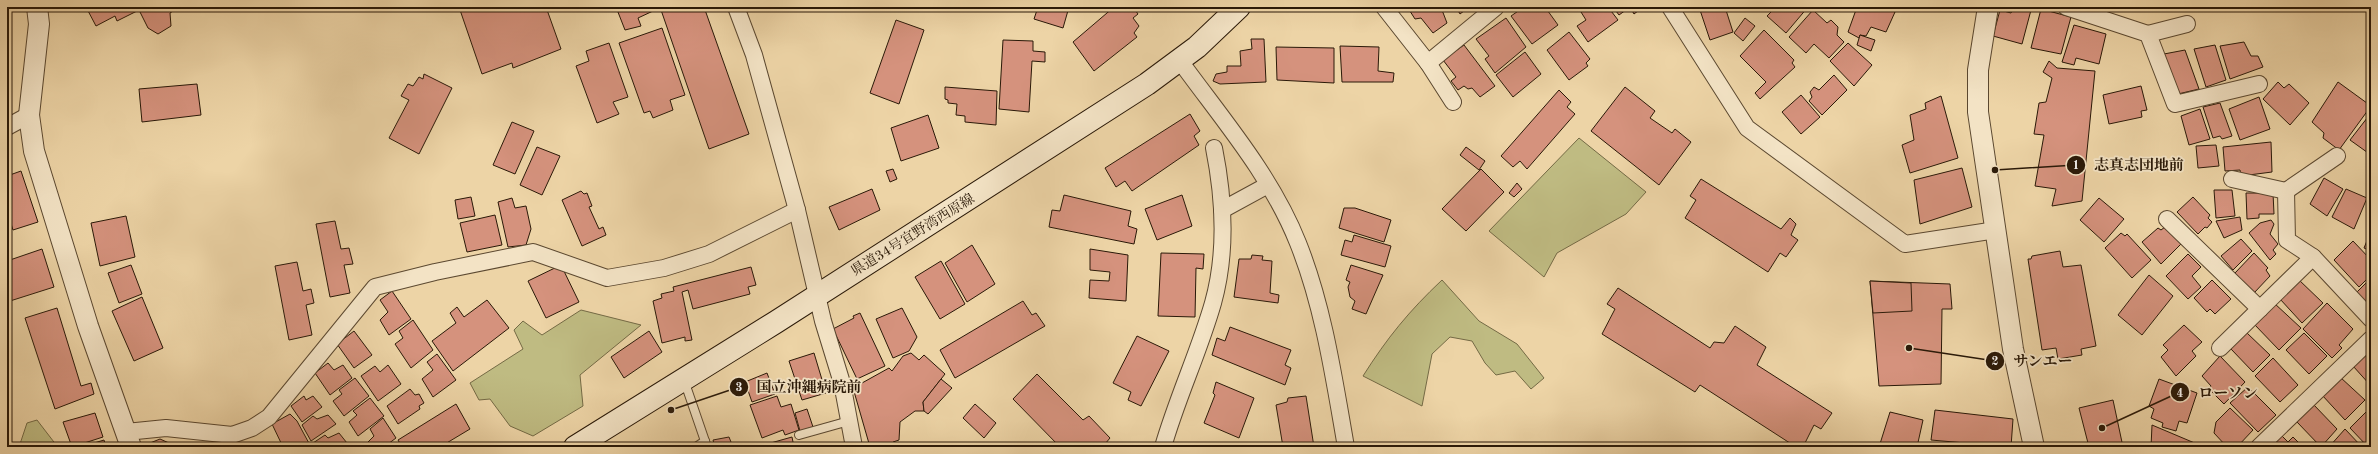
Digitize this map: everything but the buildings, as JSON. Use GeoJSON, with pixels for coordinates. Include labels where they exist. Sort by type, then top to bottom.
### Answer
{"type":"FeatureCollection","features":[{"type":"Feature","properties":{"kind":"main road","name":"県道34号宜野湾西原線"},"geometry":{"type":"LineString","coordinates":[[575,447],[817,296],[1093,119],[1180,61],[1239,7]]}},
{"type":"Feature","properties":{"kind":"street"},"geometry":{"type":"LineString","coordinates":[[37,7],[39,24],[29,115],[34,151],[88,326],[129,439],[166,428],[232,435],[252,428],[268,417],[375,287],[435,272],[533,252],[607,278],[621,276],[664,268],[709,254],[797,210]]}},
{"type":"Feature","properties":{"kind":"street"},"geometry":{"type":"LineString","coordinates":[[736,7],[754,55],[797,210],[817,296],[842,383],[854,447]]}},
{"type":"Feature","properties":{"kind":"street"},"geometry":{"type":"LineString","coordinates":[[1384,7],[1428,63],[1453,102]]}},
{"type":"Feature","properties":{"kind":"street"},"geometry":{"type":"LineString","coordinates":[[1428,63],[1496,7]]}},
{"type":"Feature","properties":{"kind":"street"},"geometry":{"type":"LineString","coordinates":[[1670,7],[1747,128],[1906,244],[1996,230]]}},
{"type":"Feature","properties":{"kind":"street"},"geometry":{"type":"LineString","coordinates":[[1988,7],[1978,70],[1978,112],[2013,349],[2034,447]]}},
{"type":"Feature","properties":{"kind":"street"},"geometry":{"type":"LineString","coordinates":[[2076,9],[2148,34],[2187,24]]}},
{"type":"Feature","properties":{"kind":"street"},"geometry":{"type":"LineString","coordinates":[[2148,34],[2175,104],[2259,84]]}},
{"type":"Feature","properties":{"kind":"street"},"geometry":{"type":"LineString","coordinates":[[1180,61],[1251,157],[1268,184],[1298,243],[1320,312],[1346,447]]}},
{"type":"Feature","properties":{"kind":"street"},"geometry":{"type":"LineString","coordinates":[[7,126],[29,115]]}},
{"type":"Feature","properties":{"kind":"street"},"geometry":{"type":"LineString","coordinates":[[1163,447],[1174,407],[1213,302],[1221,245],[1222,210],[1214,148]]}},
{"type":"Feature","properties":{"kind":"street"},"geometry":{"type":"LineString","coordinates":[[2232,179],[2286,191],[2338,156]]}},
{"type":"Feature","properties":{"kind":"street"},"geometry":{"type":"LineString","coordinates":[[1222,210],[1268,184]]}},
{"type":"Feature","properties":{"kind":"street"},"geometry":{"type":"LineString","coordinates":[[2286,191],[2287,240],[2313,257],[2371,319]]}},
{"type":"Feature","properties":{"kind":"street"},"geometry":{"type":"LineString","coordinates":[[2167,219],[2260,309]]}},
{"type":"Feature","properties":{"kind":"street"},"geometry":{"type":"LineString","coordinates":[[2220,348],[2313,257]]}},
{"type":"Feature","properties":{"kind":"street"},"geometry":{"type":"LineString","coordinates":[[2259,447],[2371,338]]}},
{"type":"Feature","properties":{"kind":"lane"},"geometry":{"type":"LineString","coordinates":[[684,379],[706,444],[696,447]]}},
{"type":"Feature","properties":{"kind":"lane"},"geometry":{"type":"LineString","coordinates":[[799,435],[849,421]]}},
{"type":"Feature","properties":{"kind":"shaded area"},"geometry":{"type":"Polygon","coordinates":[[[1579,138],[1646,192],[1626,214],[1557,253],[1544,277],[1489,231],[1579,138]]]}},
{"type":"Feature","properties":{"kind":"shaded area"},"geometry":{"type":"Polygon","coordinates":[[[1442,280],[1479,321],[1517,344],[1544,378],[1531,389],[1515,371],[1496,375],[1485,363],[1472,341],[1450,337],[1432,354],[1422,406],[1363,376],[1399,325],[1442,280]]]}},
{"type":"Feature","properties":{"kind":"shaded area"},"geometry":{"type":"Polygon","coordinates":[[[581,310],[641,325],[580,375],[583,406],[533,436],[510,426],[490,399],[479,400],[470,383],[523,349],[514,330],[523,321],[542,335],[581,310]]]}},
{"type":"Feature","properties":{"kind":"shaded area"},"geometry":{"type":"Polygon","coordinates":[[[37,420],[57,447],[19,447],[27,423],[37,420]]]}},
{"type":"Feature","properties":{"kind":"place","name":"志真志団地前"},"geometry":{"type":"Point","coordinates":[1995,170]}},
{"type":"Feature","properties":{"kind":"place","name":"サンエー"},"geometry":{"type":"Point","coordinates":[1909,348]}},
{"type":"Feature","properties":{"kind":"place","name":"国立沖縄病院前"},"geometry":{"type":"Point","coordinates":[671,410]}},
{"type":"Feature","properties":{"kind":"place","name":"ローソン"},"geometry":{"type":"Point","coordinates":[2102,428]}}]}
